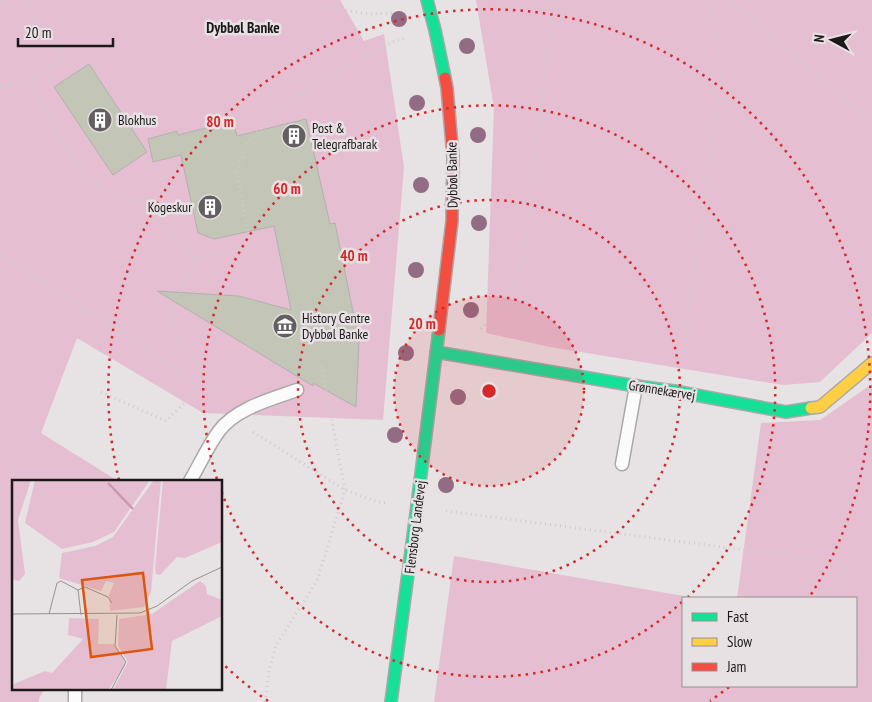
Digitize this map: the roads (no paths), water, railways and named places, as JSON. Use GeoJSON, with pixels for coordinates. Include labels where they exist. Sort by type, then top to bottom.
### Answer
{"type":"FeatureCollection","features":[{"type":"Feature","properties":{"kind":"street","name":"Dybbøl Banke"},"geometry":{"type":"LineString","coordinates":[[428,4],[448,88],[453,157],[452,221],[436,352]]}},
{"type":"Feature","properties":{"kind":"street","name":"Grønnekærvej"},"geometry":{"type":"LineString","coordinates":[[436,352],[674,391],[786,412],[820,408],[872,363]]}},
{"type":"Feature","properties":{"kind":"street","name":"Flensborg Landevej"},"geometry":{"type":"LineString","coordinates":[[391,702],[418,506],[436,352]]}},
{"type":"Feature","properties":{"kind":"lane"},"geometry":{"type":"LineString","coordinates":[[622,464],[636,386]]}},
{"type":"Feature","properties":{"kind":"lane"},"geometry":{"type":"LineString","coordinates":[[191,480],[220,430],[232,419],[254,404],[297,390]]}},
{"type":"Feature","properties":{"kind":"place","name":"Blokhus"},"geometry":{"type":"Point","coordinates":[100,120]}},
{"type":"Feature","properties":{"kind":"place","name":"Post & Telegrafbarak"},"geometry":{"type":"Point","coordinates":[294,136]}},
{"type":"Feature","properties":{"kind":"place","name":"Kogeskur"},"geometry":{"type":"Point","coordinates":[210,207]}},
{"type":"Feature","properties":{"kind":"place","name":"History Centre Dybbøl Banke"},"geometry":{"type":"Point","coordinates":[285,326]}},
{"type":"Feature","properties":{"kind":"district","name":"Dybbøl Banke"},"geometry":{"type":"Point","coordinates":[243,27]}}]}
